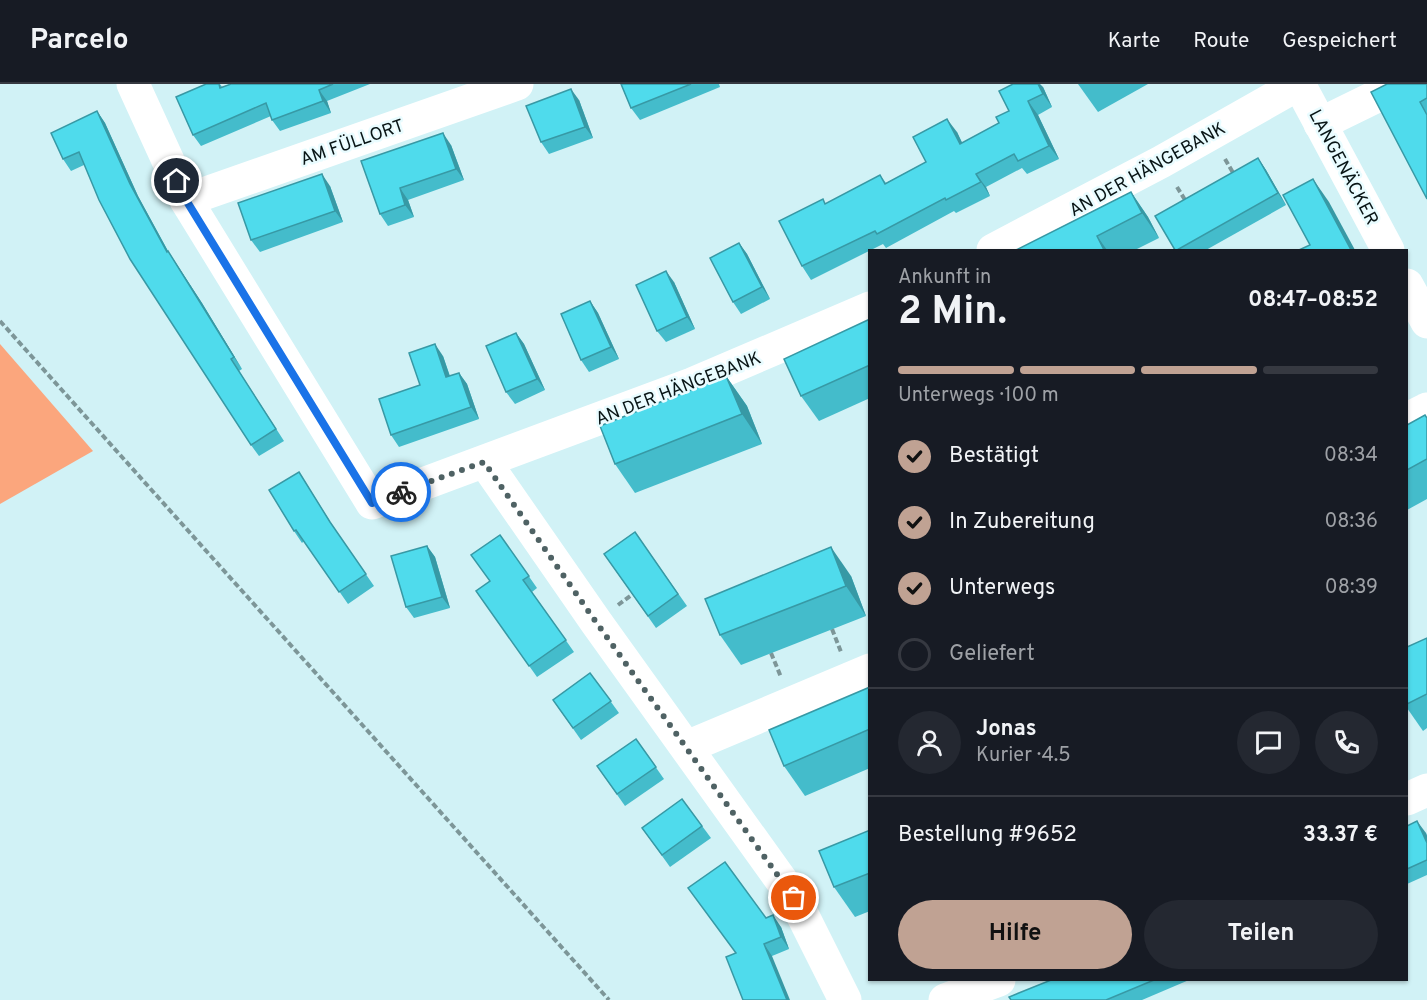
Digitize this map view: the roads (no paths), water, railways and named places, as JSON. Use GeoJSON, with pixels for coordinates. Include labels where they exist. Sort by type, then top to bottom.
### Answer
{"type":"FeatureCollection","features":[{"type":"Feature","properties":{"kind":"street"},"geometry":{"type":"LineString","coordinates":[[133,84],[186,200]]}},
{"type":"Feature","properties":{"kind":"street","name":"AM FÜLLORT"},"geometry":{"type":"LineString","coordinates":[[186,200],[517,84]]}},
{"type":"Feature","properties":{"kind":"street","name":"AN DER HÄNGEBANK"},"geometry":{"type":"LineString","coordinates":[[995,249],[1161,162],[1299,84]]}},
{"type":"Feature","properties":{"kind":"street","name":"LANGENÄCKER"},"geometry":{"type":"LineString","coordinates":[[1299,84],[1387,249]]}},
{"type":"Feature","properties":{"kind":"street"},"geometry":{"type":"LineString","coordinates":[[1320,124],[1402,84]]}},
{"type":"Feature","properties":{"kind":"street","name":"AN DER HÄNGEBANK"},"geometry":{"type":"LineString","coordinates":[[186,200],[372,503],[693,384],[868,309]]}},
{"type":"Feature","properties":{"kind":"street"},"geometry":{"type":"LineString","coordinates":[[1408,287],[1427,322]]}},
{"type":"Feature","properties":{"kind":"street"},"geometry":{"type":"LineString","coordinates":[[1408,418],[1427,409]]}},
{"type":"Feature","properties":{"kind":"street"},"geometry":{"type":"LineString","coordinates":[[484,462],[794,898],[845,1000]]}},
{"type":"Feature","properties":{"kind":"street"},"geometry":{"type":"LineString","coordinates":[[687,747],[868,671]]}},
{"type":"Feature","properties":{"kind":"street"},"geometry":{"type":"LineString","coordinates":[[1408,799],[1427,790]]}},
{"type":"Feature","properties":{"kind":"street"},"geometry":{"type":"LineString","coordinates":[[945,1000],[988,989]]}}]}
